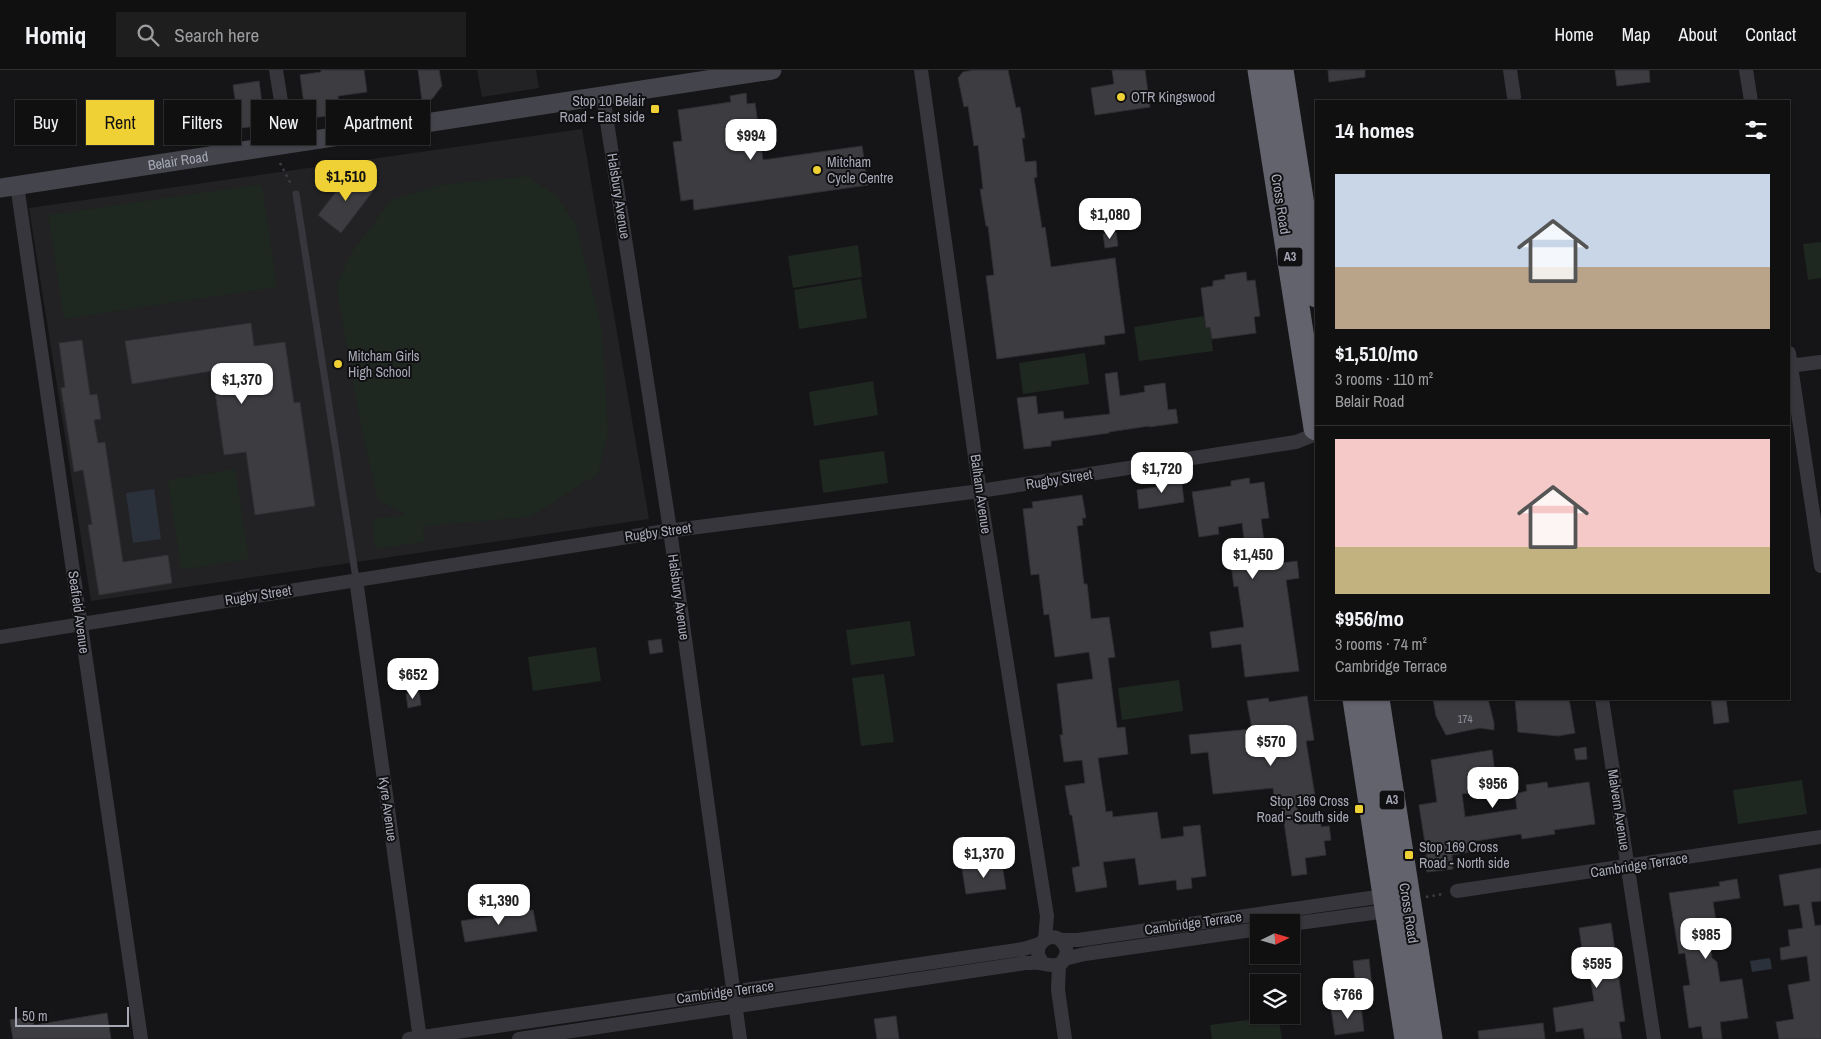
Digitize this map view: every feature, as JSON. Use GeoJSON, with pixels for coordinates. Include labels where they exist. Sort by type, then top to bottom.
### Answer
{"type":"FeatureCollection","features":[{"type":"Feature","properties":{"kind":"highway","name":"Cross Road"},"geometry":{"type":"LineString","coordinates":[[1281,70],[1315,289]]}},
{"type":"Feature","properties":{"kind":"highway","name":"Cross Road"},"geometry":{"type":"LineString","coordinates":[[1259,76],[1315,422]]}},
{"type":"Feature","properties":{"kind":"highway","name":"Cross Road"},"geometry":{"type":"LineString","coordinates":[[1355,700],[1393,902],[1430,1039]]}},
{"type":"Feature","properties":{"kind":"highway","name":"Cross Road"},"geometry":{"type":"LineString","coordinates":[[1377,700],[1393,902],[1407,1039]]}},
{"type":"Feature","properties":{"kind":"main road","name":"Belair Road"},"geometry":{"type":"LineString","coordinates":[[8,187],[772,70]]}},
{"type":"Feature","properties":{"kind":"street"},"geometry":{"type":"LineString","coordinates":[[276,70],[283,146]]}},
{"type":"Feature","properties":{"kind":"street","name":"Balham Avenue"},"geometry":{"type":"LineString","coordinates":[[921,70],[980,492],[1050,940]]}},
{"type":"Feature","properties":{"kind":"street"},"geometry":{"type":"LineString","coordinates":[[1510,70],[1514,97]]}},
{"type":"Feature","properties":{"kind":"street"},"geometry":{"type":"LineString","coordinates":[[1746,70],[1751,100]]}},
{"type":"Feature","properties":{"kind":"street","name":"Halsbury Avenue"},"geometry":{"type":"LineString","coordinates":[[603,96],[670,530],[740,1039]]}},
{"type":"Feature","properties":{"kind":"street","name":"Seafield Avenue"},"geometry":{"type":"LineString","coordinates":[[8,187],[81,624],[141,1039]]}},
{"type":"Feature","properties":{"kind":"street"},"geometry":{"type":"LineString","coordinates":[[1790,362],[1821,362]]}},
{"type":"Feature","properties":{"kind":"street"},"geometry":{"type":"LineString","coordinates":[[1790,368],[1821,566]]}},
{"type":"Feature","properties":{"kind":"street","name":"Rugby Street"},"geometry":{"type":"LineString","coordinates":[[0,636],[670,530],[980,492],[1296,442],[1315,434]]}},
{"type":"Feature","properties":{"kind":"street","name":"Kyre Avenue"},"geometry":{"type":"LineString","coordinates":[[356,579],[416,1039]]}},
{"type":"Feature","properties":{"kind":"street","name":"Malvern Avenue"},"geometry":{"type":"LineString","coordinates":[[1602,700],[1654,1039]]}},
{"type":"Feature","properties":{"kind":"street","name":"Cambridge Terrace"},"geometry":{"type":"LineString","coordinates":[[1457,892],[1821,837]]}},
{"type":"Feature","properties":{"kind":"street"},"geometry":{"type":"LineString","coordinates":[[1300,922],[1393,902]]}},
{"type":"Feature","properties":{"kind":"street","name":"Cambridge Terrace"},"geometry":{"type":"LineString","coordinates":[[416,1039],[1023,949],[1050,940],[1078,940],[1231,918],[1393,902]]}},
{"type":"Feature","properties":{"kind":"street"},"geometry":{"type":"LineString","coordinates":[[1231,918],[1233,932]]}},
{"type":"Feature","properties":{"kind":"street"},"geometry":{"type":"LineString","coordinates":[[1181,925],[1183,940]]}},
{"type":"Feature","properties":{"kind":"street"},"geometry":{"type":"LineString","coordinates":[[1145,930],[1147,945]]}},
{"type":"Feature","properties":{"kind":"street","name":"Cambridge Terrace"},"geometry":{"type":"LineString","coordinates":[[522,1038],[735,1008],[1025,963],[1054,963],[1086,954],[1250,930]]}},
{"type":"Feature","properties":{"kind":"street"},"geometry":{"type":"LineString","coordinates":[[1112,935],[1114,950]]}},
{"type":"Feature","properties":{"kind":"street"},"geometry":{"type":"LineString","coordinates":[[1050,940],[1064,943],[1066,951],[1054,963],[1038,956],[1050,940]]}},
{"type":"Feature","properties":{"kind":"street"},"geometry":{"type":"LineString","coordinates":[[939,961],[941,976]]}},
{"type":"Feature","properties":{"kind":"street"},"geometry":{"type":"LineString","coordinates":[[1054,963],[1064,1039]]}},
{"type":"Feature","properties":{"kind":"street"},"geometry":{"type":"LineString","coordinates":[[894,968],[896,983]]}},
{"type":"Feature","properties":{"kind":"street"},"geometry":{"type":"LineString","coordinates":[[843,975],[845,991]]}},
{"type":"Feature","properties":{"kind":"street"},"geometry":{"type":"LineString","coordinates":[[645,1004],[647,1020]]}},
{"type":"Feature","properties":{"kind":"street"},"geometry":{"type":"LineString","coordinates":[[601,1011],[604,1027]]}},
{"type":"Feature","properties":{"kind":"street"},"geometry":{"type":"LineString","coordinates":[[522,1038],[523,1022]]}},
{"type":"Feature","properties":{"kind":"lane"},"geometry":{"type":"LineString","coordinates":[[296,194],[356,579]]}},
{"type":"Feature","properties":{"kind":"path"},"geometry":{"type":"LineString","coordinates":[[283,146],[279,160],[296,194]]}},
{"type":"Feature","properties":{"kind":"path"},"geometry":{"type":"LineString","coordinates":[[1393,902],[1457,892]]}},
{"type":"Feature","properties":{"kind":"shaded area"},"geometry":{"type":"Polygon","coordinates":[[[477,70],[536,70],[539,88],[482,97],[477,70]]]}},
{"type":"Feature","properties":{"kind":"shaded area","name":"Mitcham Girls High School"},"geometry":{"type":"Polygon","coordinates":[[[582,129],[649,519],[91,601],[29,208],[582,129]]]}},
{"type":"Feature","properties":{"kind":"shaded area"},"geometry":{"type":"Polygon","coordinates":[[[526,176],[556,195],[576,224],[602,329],[608,433],[598,474],[530,517],[426,526],[423,524],[424,542],[375,549],[372,519],[406,515],[378,500],[362,431],[336,286],[351,253],[391,200],[439,185],[526,176]]]}},
{"type":"Feature","properties":{"kind":"shaded area"},"geometry":{"type":"Polygon","coordinates":[[[262,184],[277,287],[64,319],[48,215],[262,184]]]}},
{"type":"Feature","properties":{"kind":"shaded area"},"geometry":{"type":"Polygon","coordinates":[[[1821,242],[1821,278],[1808,280],[1803,244],[1821,242]]]}},
{"type":"Feature","properties":{"kind":"shaded area"},"geometry":{"type":"Polygon","coordinates":[[[858,245],[862,277],[793,288],[788,256],[858,245]]]}},
{"type":"Feature","properties":{"kind":"shaded area"},"geometry":{"type":"Polygon","coordinates":[[[861,279],[867,318],[799,329],[794,290],[861,279]]]}},
{"type":"Feature","properties":{"kind":"shaded area"},"geometry":{"type":"Polygon","coordinates":[[[1204,316],[1206,327],[1210,327],[1213,351],[1139,361],[1134,327],[1204,316]]]}},
{"type":"Feature","properties":{"kind":"shaded area"},"geometry":{"type":"Polygon","coordinates":[[[1085,353],[1089,384],[1023,394],[1019,363],[1085,353]]]}},
{"type":"Feature","properties":{"kind":"shaded area"},"geometry":{"type":"Polygon","coordinates":[[[873,381],[878,415],[814,426],[809,392],[873,381]]]}},
{"type":"Feature","properties":{"kind":"shaded area"},"geometry":{"type":"Polygon","coordinates":[[[884,451],[888,483],[823,493],[819,460],[884,451]]]}},
{"type":"Feature","properties":{"kind":"shaded area"},"geometry":{"type":"Polygon","coordinates":[[[235,469],[249,559],[181,570],[168,480],[235,469]]]}},
{"type":"Feature","properties":{"kind":"shaded area"},"geometry":{"type":"Polygon","coordinates":[[[154,489],[161,539],[133,543],[126,493],[154,489]]]}},
{"type":"Feature","properties":{"kind":"shaded area"},"geometry":{"type":"Polygon","coordinates":[[[910,621],[915,656],[851,665],[846,630],[910,621]]]}},
{"type":"Feature","properties":{"kind":"shaded area"},"geometry":{"type":"Polygon","coordinates":[[[596,647],[601,681],[533,691],[528,657],[596,647]]]}},
{"type":"Feature","properties":{"kind":"shaded area"},"geometry":{"type":"Polygon","coordinates":[[[884,674],[894,742],[861,746],[852,678],[884,674]]]}},
{"type":"Feature","properties":{"kind":"shaded area"},"geometry":{"type":"Polygon","coordinates":[[[1179,680],[1183,711],[1122,720],[1118,688],[1179,680]]]}},
{"type":"Feature","properties":{"kind":"shaded area"},"geometry":{"type":"Polygon","coordinates":[[[1802,780],[1807,814],[1738,824],[1733,790],[1802,780]]]}},
{"type":"Feature","properties":{"kind":"shaded area"},"geometry":{"type":"Polygon","coordinates":[[[1770,958],[1772,969],[1752,972],[1750,961],[1770,958]]]}},
{"type":"Feature","properties":{"kind":"shaded area"},"geometry":{"type":"Polygon","coordinates":[[[1250,1020],[1250,1024],[1279,1024],[1282,1039],[1212,1039],[1210,1025],[1250,1020]]]}},
{"type":"Feature","properties":{"kind":"building"},"geometry":{"type":"Polygon","coordinates":[[[321,70],[364,70],[367,92],[338,96],[338,100],[326,100],[326,116],[316,118],[316,100],[303,100],[300,75],[321,72],[321,70]]]}},
{"type":"Feature","properties":{"kind":"building"},"geometry":{"type":"Polygon","coordinates":[[[418,70],[439,70],[442,86],[432,99],[422,100],[418,70]]]}},
{"type":"Feature","properties":{"kind":"building"},"geometry":{"type":"Polygon","coordinates":[[[974,70],[1008,70],[1016,108],[1020,107],[1025,138],[1022,138],[1025,162],[1036,161],[1037,177],[1034,178],[1042,228],[1045,227],[1051,267],[1115,258],[1125,333],[1104,336],[1105,344],[997,359],[986,276],[994,275],[988,226],[986,226],[980,189],[983,189],[978,145],[974,146],[968,106],[964,107],[958,78],[963,72],[974,70]]]}},
{"type":"Feature","properties":{"kind":"building","name":"OTR Kingswood"},"geometry":{"type":"Polygon","coordinates":[[[1112,70],[1145,70],[1150,107],[1095,115],[1091,88],[1114,84],[1112,70]]]}},
{"type":"Feature","properties":{"kind":"building"},"geometry":{"type":"Polygon","coordinates":[[[1328,70],[1365,70],[1365,77],[1329,82],[1328,70]]]}},
{"type":"Feature","properties":{"kind":"building"},"geometry":{"type":"Polygon","coordinates":[[[1615,70],[1649,70],[1650,82],[1617,86],[1615,70]]]}},
{"type":"Feature","properties":{"kind":"building"},"geometry":{"type":"Polygon","coordinates":[[[259,81],[262,100],[251,100],[251,127],[241,128],[241,100],[235,100],[233,85],[259,81]]]}},
{"type":"Feature","properties":{"kind":"building"},"geometry":{"type":"Polygon","coordinates":[[[746,93],[747,104],[755,103],[763,160],[862,146],[868,185],[694,210],[693,199],[681,201],[673,142],[682,141],[678,110],[731,102],[730,96],[746,93]]]}},
{"type":"Feature","properties":{"kind":"building"},"geometry":{"type":"Polygon","coordinates":[[[351,172],[374,190],[341,233],[318,215],[351,172]]]}},
{"type":"Feature","properties":{"kind":"building"},"geometry":{"type":"Polygon","coordinates":[[[1116,232],[1118,246],[1105,248],[1103,234],[1116,232]]]}},
{"type":"Feature","properties":{"kind":"building"},"geometry":{"type":"Polygon","coordinates":[[[1246,272],[1247,281],[1255,280],[1260,316],[1254,317],[1256,333],[1212,339],[1210,327],[1206,328],[1201,288],[1213,286],[1213,281],[1225,279],[1225,275],[1246,272]]]}},
{"type":"Feature","properties":{"kind":"building"},"geometry":{"type":"Polygon","coordinates":[[[251,323],[254,346],[285,342],[294,403],[300,402],[315,506],[255,515],[246,452],[224,455],[212,371],[132,384],[125,341],[251,323]]]}},
{"type":"Feature","properties":{"kind":"building"},"geometry":{"type":"Polygon","coordinates":[[[82,340],[90,395],[97,394],[101,419],[94,420],[98,443],[105,442],[123,562],[168,555],[172,583],[99,595],[88,525],[92,524],[83,470],[74,472],[61,388],[65,387],[59,343],[82,340]]]}},
{"type":"Feature","properties":{"kind":"building"},"geometry":{"type":"Polygon","coordinates":[[[1117,372],[1120,396],[1145,392],[1144,386],[1165,383],[1168,410],[1176,409],[1178,423],[1051,441],[1051,446],[1024,449],[1017,398],[1036,396],[1038,414],[1063,411],[1064,419],[1110,414],[1105,374],[1117,372]]]}},
{"type":"Feature","properties":{"kind":"building"},"geometry":{"type":"Polygon","coordinates":[[[1181,476],[1184,502],[1139,509],[1137,490],[1157,487],[1156,480],[1181,476]]]}},
{"type":"Feature","properties":{"kind":"building"},"geometry":{"type":"Polygon","coordinates":[[[1249,478],[1250,484],[1264,482],[1269,518],[1261,519],[1267,565],[1297,561],[1299,578],[1286,580],[1299,671],[1245,677],[1241,644],[1212,648],[1210,632],[1244,627],[1238,586],[1234,587],[1231,564],[1247,562],[1242,523],[1218,527],[1219,534],[1199,537],[1192,492],[1231,486],[1231,481],[1249,478]]]}},
{"type":"Feature","properties":{"kind":"building"},"geometry":{"type":"Polygon","coordinates":[[[1082,495],[1086,518],[1082,518],[1083,525],[1077,526],[1084,584],[1087,584],[1091,619],[1109,617],[1115,657],[1108,658],[1117,728],[1125,727],[1128,754],[1098,758],[1106,812],[1112,811],[1113,817],[1157,812],[1161,839],[1184,836],[1183,827],[1200,825],[1206,876],[1191,878],[1192,888],[1177,890],[1176,880],[1139,885],[1135,858],[1103,862],[1107,887],[1076,892],[1072,868],[1080,866],[1072,815],[1070,815],[1065,786],[1085,783],[1082,760],[1064,762],[1060,735],[1063,735],[1057,684],[1093,679],[1089,652],[1055,657],[1049,614],[1044,615],[1039,574],[1031,575],[1023,509],[1033,508],[1032,502],[1082,495]]]}},
{"type":"Feature","properties":{"kind":"building"},"geometry":{"type":"Polygon","coordinates":[[[661,639],[663,652],[650,654],[648,641],[661,639]]]}},
{"type":"Feature","properties":{"kind":"building"},"geometry":{"type":"Polygon","coordinates":[[[419,692],[421,705],[408,708],[406,694],[419,692]]]}},
{"type":"Feature","properties":{"kind":"building"},"geometry":{"type":"Polygon","coordinates":[[[1307,696],[1314,740],[1306,741],[1315,796],[1296,799],[1299,825],[1321,822],[1321,827],[1329,826],[1331,840],[1324,841],[1326,855],[1305,858],[1307,874],[1292,876],[1281,802],[1275,803],[1273,788],[1213,794],[1208,752],[1191,754],[1189,735],[1252,729],[1247,701],[1268,698],[1269,702],[1307,696]]]}},
{"type":"Feature","properties":{"kind":"building"},"geometry":{"type":"Polygon","coordinates":[[[1433,700],[1488,700],[1494,730],[1480,728],[1446,735],[1436,716],[1433,700]]]}},
{"type":"Feature","properties":{"kind":"building"},"geometry":{"type":"Polygon","coordinates":[[[1515,700],[1569,700],[1575,733],[1558,736],[1518,732],[1515,700]]]}},
{"type":"Feature","properties":{"kind":"building"},"geometry":{"type":"Polygon","coordinates":[[[1711,700],[1726,700],[1729,722],[1714,724],[1711,700]]]}},
{"type":"Feature","properties":{"kind":"building"},"geometry":{"type":"Polygon","coordinates":[[[1586,747],[1587,759],[1576,760],[1574,749],[1586,747]]]}},
{"type":"Feature","properties":{"kind":"building"},"geometry":{"type":"Polygon","coordinates":[[[1492,750],[1497,789],[1462,794],[1465,817],[1517,809],[1515,794],[1527,791],[1526,785],[1547,782],[1548,788],[1589,782],[1595,824],[1554,830],[1555,834],[1522,839],[1521,834],[1469,842],[1470,852],[1452,855],[1453,869],[1427,872],[1424,856],[1427,856],[1419,805],[1437,802],[1431,760],[1492,750]]]}},
{"type":"Feature","properties":{"kind":"building"},"geometry":{"type":"Polygon","coordinates":[[[1002,864],[1006,889],[966,894],[962,869],[1002,864]]]}},
{"type":"Feature","properties":{"kind":"building"},"geometry":{"type":"Polygon","coordinates":[[[1821,868],[1821,901],[1811,902],[1815,926],[1821,925],[1821,1039],[1779,1039],[1776,1022],[1794,1019],[1788,985],[1810,981],[1807,956],[1781,960],[1780,948],[1790,946],[1788,930],[1803,928],[1799,904],[1784,906],[1779,875],[1821,868]]]}},
{"type":"Feature","properties":{"kind":"building"},"geometry":{"type":"Polygon","coordinates":[[[1737,879],[1740,898],[1713,902],[1717,928],[1708,930],[1712,958],[1717,962],[1720,982],[1742,979],[1748,1018],[1720,1022],[1722,1039],[1703,1039],[1701,1026],[1689,1028],[1683,986],[1690,985],[1685,953],[1679,954],[1669,893],[1720,886],[1719,882],[1737,879]]]}},
{"type":"Feature","properties":{"kind":"building"},"geometry":{"type":"Polygon","coordinates":[[[533,910],[537,931],[465,942],[461,921],[533,910]]]}},
{"type":"Feature","properties":{"kind":"building"},"geometry":{"type":"Polygon","coordinates":[[[1611,923],[1625,1021],[1619,1022],[1622,1039],[1585,1039],[1583,1028],[1556,1032],[1553,1008],[1594,1001],[1590,975],[1586,975],[1579,928],[1611,923]]]}},
{"type":"Feature","properties":{"kind":"building"},"geometry":{"type":"Polygon","coordinates":[[[1369,959],[1373,996],[1357,998],[1353,961],[1369,959]]]}},
{"type":"Feature","properties":{"kind":"building"},"geometry":{"type":"Polygon","coordinates":[[[1361,1005],[1364,1031],[1335,1035],[1331,1009],[1361,1005]]]}},
{"type":"Feature","properties":{"kind":"building"},"geometry":{"type":"Polygon","coordinates":[[[107,1013],[111,1039],[13,1039],[10,1020],[32,1016],[34,1025],[107,1013]]]}},
{"type":"Feature","properties":{"kind":"building"},"geometry":{"type":"Polygon","coordinates":[[[896,1016],[899,1039],[877,1039],[874,1019],[896,1016]]]}},
{"type":"Feature","properties":{"kind":"building"},"geometry":{"type":"Polygon","coordinates":[[[1543,1023],[1545,1039],[1479,1039],[1478,1031],[1543,1023]]]}},
{"type":"Feature","properties":{"kind":"place","name":"OTR Kingswood"},"geometry":{"type":"Point","coordinates":[1121,97]}},
{"type":"Feature","properties":{"kind":"place","name":"Stop 10 Belair Road - East side"},"geometry":{"type":"Point","coordinates":[655,109]}},
{"type":"Feature","properties":{"kind":"place","name":"Mitcham Cycle Centre"},"geometry":{"type":"Point","coordinates":[817,170]}},
{"type":"Feature","properties":{"kind":"place","name":"Mitcham Girls High School"},"geometry":{"type":"Point","coordinates":[338,364]}},
{"type":"Feature","properties":{"kind":"place","name":"Stop 169 Cross Road - South side"},"geometry":{"type":"Point","coordinates":[1359,809]}},
{"type":"Feature","properties":{"kind":"place","name":"Stop 169 Cross Road - North side"},"geometry":{"type":"Point","coordinates":[1409,855]}}]}
